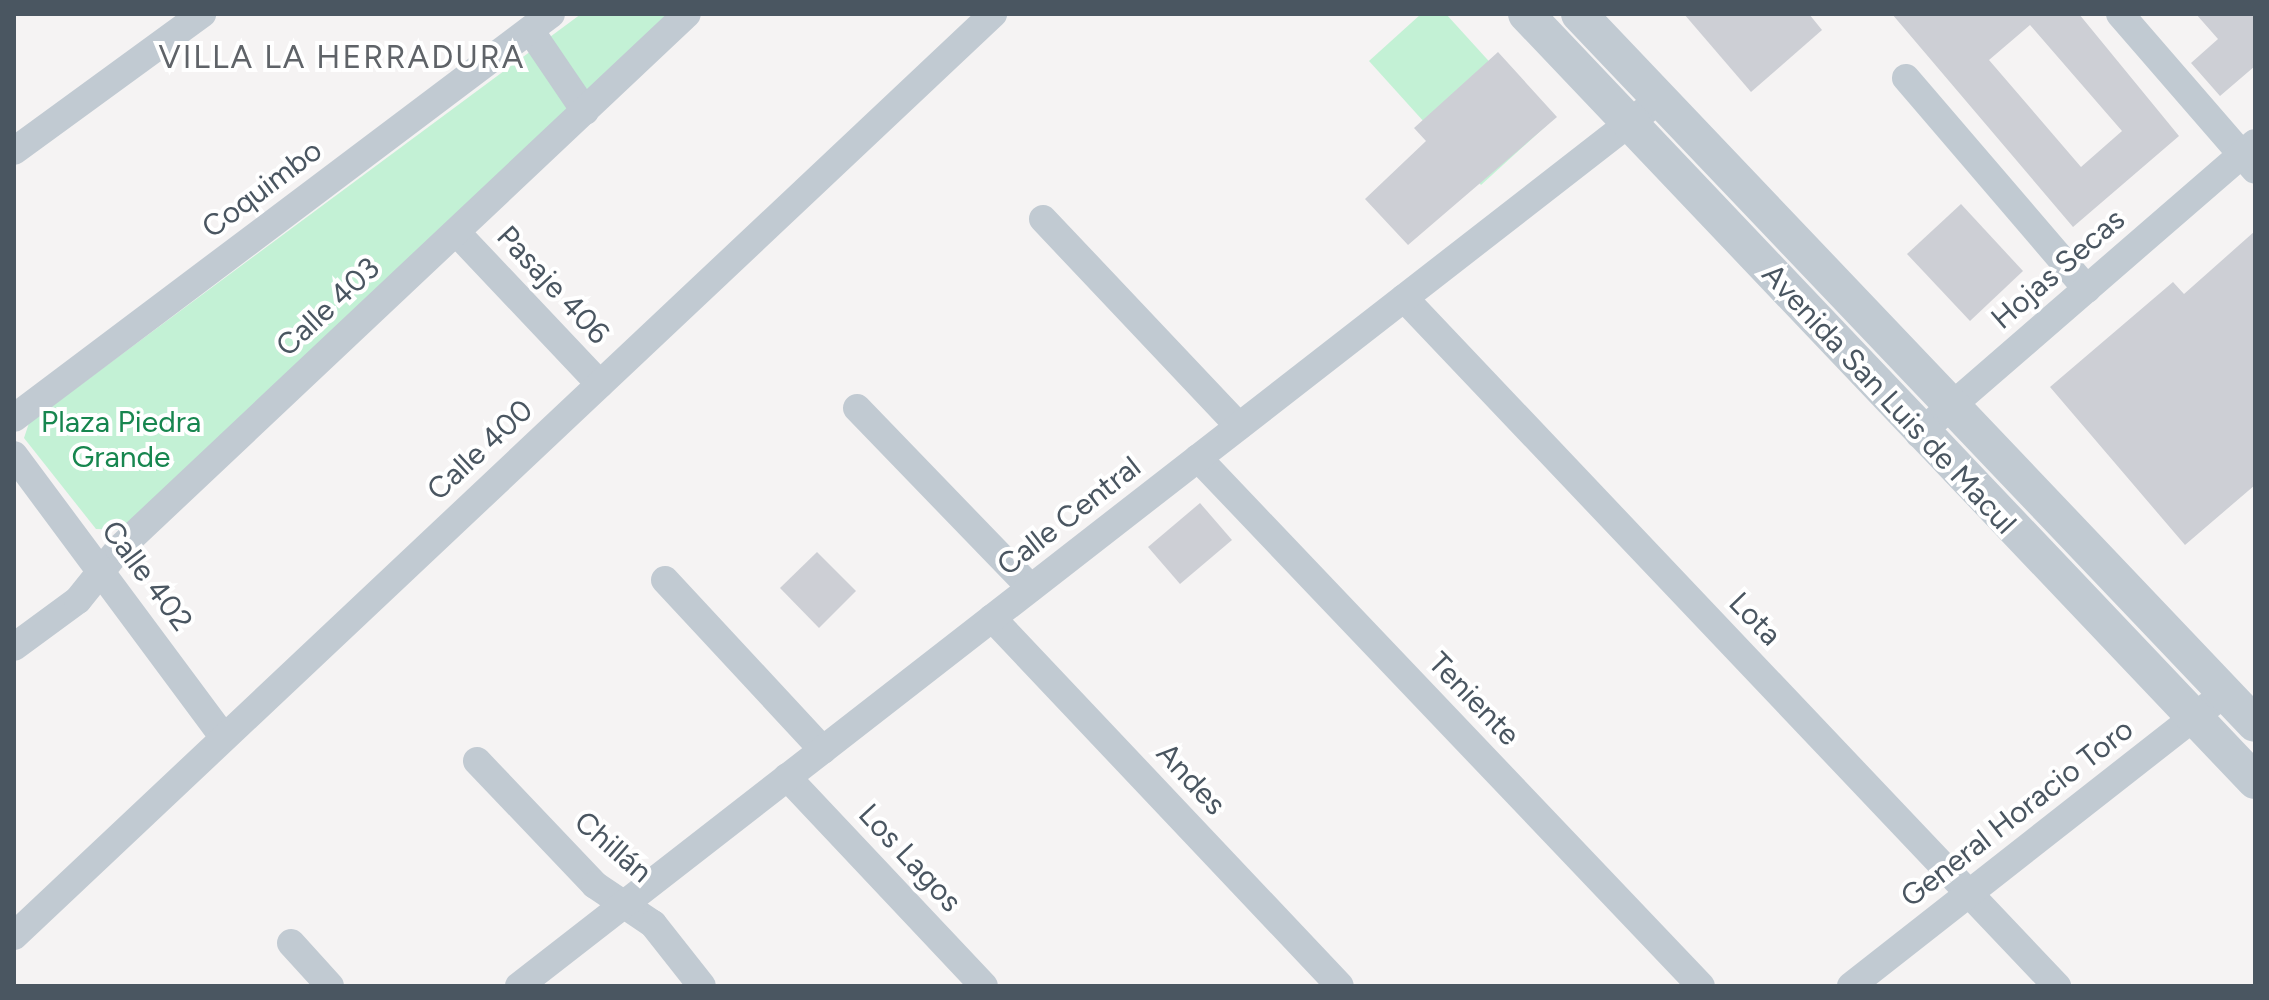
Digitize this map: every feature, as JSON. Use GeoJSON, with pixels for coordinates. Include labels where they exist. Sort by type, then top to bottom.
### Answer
{"type":"FeatureCollection","features":[{"type":"Feature","properties":{"kind":"street"},"geometry":{"type":"LineString","coordinates":[[14,151],[202,14]]}},
{"type":"Feature","properties":{"kind":"street","name":"Calle 403"},"geometry":{"type":"LineString","coordinates":[[14,647],[103,574],[119,549],[687,14]]}},
{"type":"Feature","properties":{"kind":"street","name":"Calle 400"},"geometry":{"type":"LineString","coordinates":[[14,936],[993,14]]}},
{"type":"Feature","properties":{"kind":"street","name":"Avenida San Luis de Macul"},"geometry":{"type":"LineString","coordinates":[[1526,14],[1919,434],[2255,781]]}},
{"type":"Feature","properties":{"kind":"street","name":"Avenida San Luis de Macul"},"geometry":{"type":"LineString","coordinates":[[1579,14],[2255,724]]}},
{"type":"Feature","properties":{"kind":"street","name":"Hojas Secas"},"geometry":{"type":"LineString","coordinates":[[1919,434],[2087,289],[2251,156],[2120,14]]}},
{"type":"Feature","properties":{"kind":"street"},"geometry":{"type":"LineString","coordinates":[[540,22],[585,111]]}},
{"type":"Feature","properties":{"kind":"street","name":"Coquimbo"},"geometry":{"type":"LineString","coordinates":[[14,418],[540,22]]}},
{"type":"Feature","properties":{"kind":"street"},"geometry":{"type":"LineString","coordinates":[[1906,78],[2087,289]]}},
{"type":"Feature","properties":{"kind":"street","name":"Calle Central"},"geometry":{"type":"LineString","coordinates":[[519,986],[1660,99]]}},
{"type":"Feature","properties":{"kind":"street"},"geometry":{"type":"LineString","coordinates":[[1043,219],[1239,426]]}},
{"type":"Feature","properties":{"kind":"street","name":"Pasaje 406"},"geometry":{"type":"LineString","coordinates":[[457,233],[600,384]]}},
{"type":"Feature","properties":{"kind":"street","name":"Lota"},"geometry":{"type":"LineString","coordinates":[[1404,298],[2057,986]]}},
{"type":"Feature","properties":{"kind":"street"},"geometry":{"type":"LineString","coordinates":[[857,408],[1031,588]]}},
{"type":"Feature","properties":{"kind":"street","name":"Calle 402"},"geometry":{"type":"LineString","coordinates":[[14,455],[224,738]]}},
{"type":"Feature","properties":{"kind":"street","name":"Teniente"},"geometry":{"type":"LineString","coordinates":[[1198,458],[1701,986]]}},
{"type":"Feature","properties":{"kind":"street"},"geometry":{"type":"LineString","coordinates":[[665,580],[823,750]]}},
{"type":"Feature","properties":{"kind":"street","name":"Andes"},"geometry":{"type":"LineString","coordinates":[[992,618],[1340,986]]}},
{"type":"Feature","properties":{"kind":"street","name":"General Horacio Toro"},"geometry":{"type":"LineString","coordinates":[[1851,986],[2225,693]]}},
{"type":"Feature","properties":{"kind":"street","name":"Chillán"},"geometry":{"type":"LineString","coordinates":[[477,761],[595,885],[653,924],[702,986]]}},
{"type":"Feature","properties":{"kind":"street","name":"Los Lagos"},"geometry":{"type":"LineString","coordinates":[[787,777],[984,986]]}},
{"type":"Feature","properties":{"kind":"street"},"geometry":{"type":"LineString","coordinates":[[291,943],[330,986]]}},
{"type":"Feature","properties":{"kind":"green space","name":"Plaza Piedra Grande"},"geometry":{"type":"Polygon","coordinates":[[[581,14],[671,14],[124,530],[96,529],[24,438],[29,423],[581,14]]]}},
{"type":"Feature","properties":{"kind":"green space"},"geometry":{"type":"Polygon","coordinates":[[[1421,14],[1446,14],[1547,125],[1481,185],[1369,61],[1421,14]]]}},
{"type":"Feature","properties":{"kind":"building"},"geometry":{"type":"Polygon","coordinates":[[[1684,14],[1809,14],[1822,30],[1751,92],[1684,14]]]}},
{"type":"Feature","properties":{"kind":"building"},"geometry":{"type":"Polygon","coordinates":[[[1892,14],[2079,14],[2179,136],[2073,227],[1892,14]],[[2030,25],[1989,60],[2081,167],[2122,131],[2030,25]]]}},
{"type":"Feature","properties":{"kind":"building"},"geometry":{"type":"Polygon","coordinates":[[[2196,14],[2255,14],[2255,66],[2220,96],[2191,63],[2218,39],[2196,14]]]}},
{"type":"Feature","properties":{"kind":"building"},"geometry":{"type":"Polygon","coordinates":[[[1498,52],[1557,117],[1408,245],[1365,199],[1426,141],[1414,128],[1498,52]]]}},
{"type":"Feature","properties":{"kind":"building"},"geometry":{"type":"Polygon","coordinates":[[[1961,204],[2023,271],[1970,321],[1907,254],[1961,204]]]}},
{"type":"Feature","properties":{"kind":"building"},"geometry":{"type":"Polygon","coordinates":[[[2255,231],[2255,485],[2185,545],[2050,387],[2173,282],[2184,294],[2255,231]]]}},
{"type":"Feature","properties":{"kind":"building"},"geometry":{"type":"Polygon","coordinates":[[[1200,503],[1232,540],[1180,584],[1148,547],[1200,503]]]}},
{"type":"Feature","properties":{"kind":"building"},"geometry":{"type":"Polygon","coordinates":[[[817,552],[856,591],[819,628],[780,588],[817,552]]]}},
{"type":"Feature","properties":{"kind":"district","name":"VILLA LA HERRADURA"},"geometry":{"type":"Point","coordinates":[342,57]}}]}
